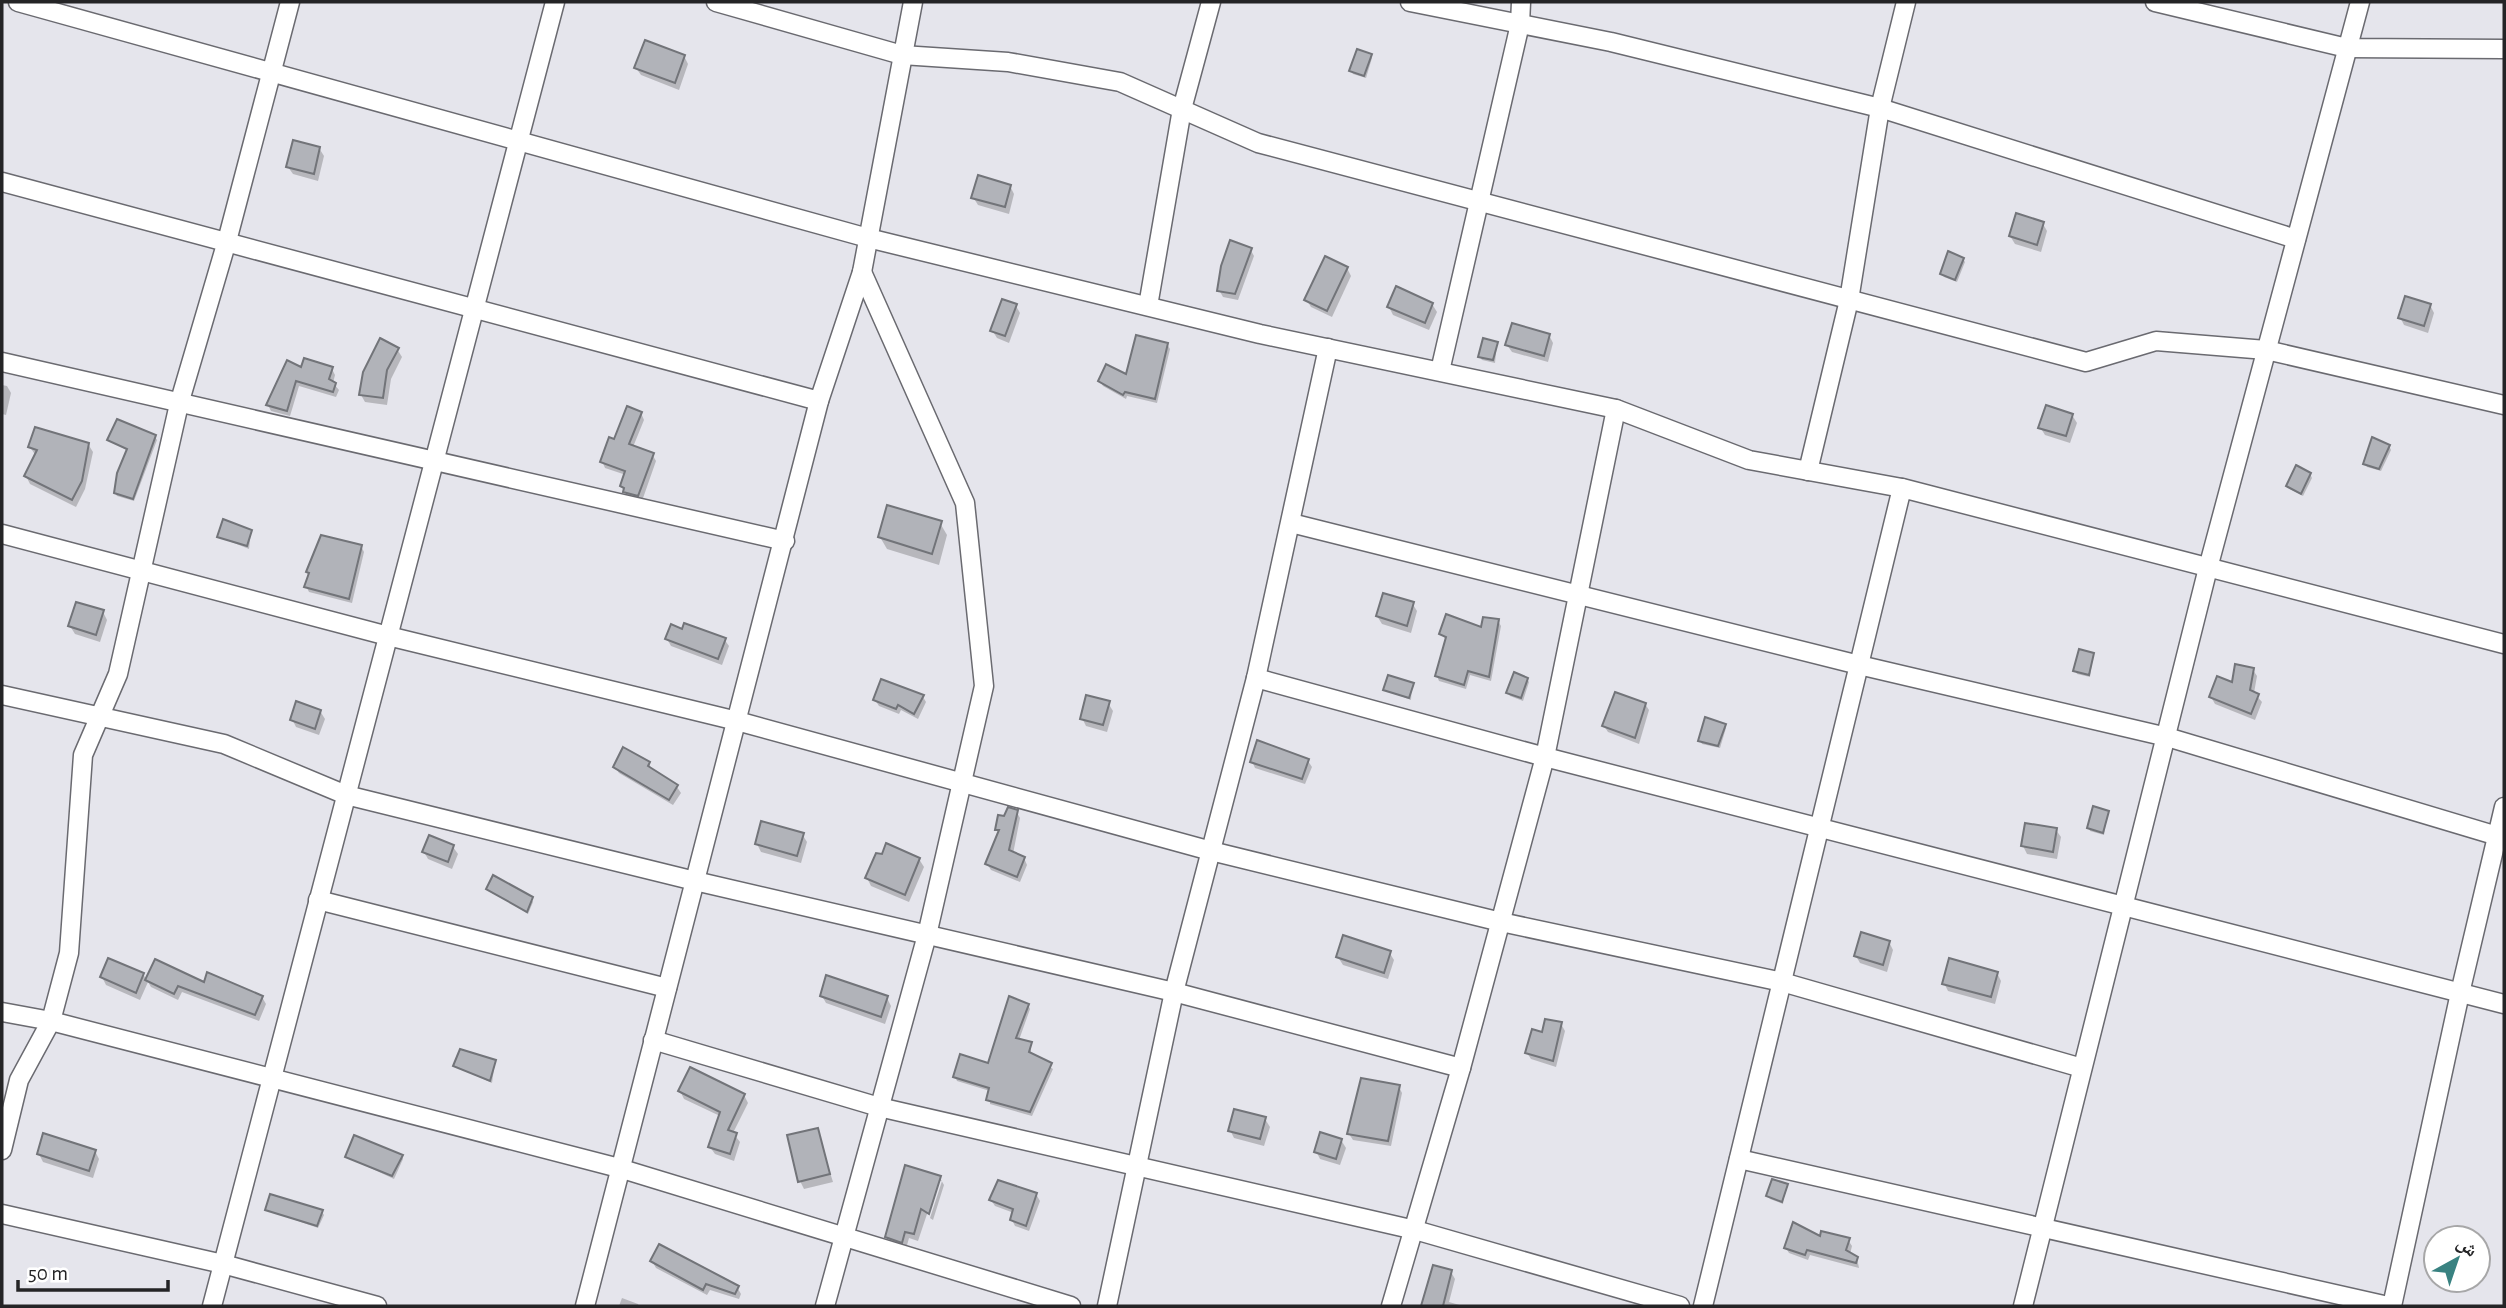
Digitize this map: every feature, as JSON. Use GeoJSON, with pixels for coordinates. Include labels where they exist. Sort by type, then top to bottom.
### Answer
{"type":"FeatureCollection","features":[{"type":"Feature","properties":{"kind":"street"},"geometry":{"type":"LineString","coordinates":[[18,2],[868,238],[1328,348],[1616,409],[1749,460],[1902,488],[2504,643]]}},
{"type":"Feature","properties":{"kind":"street"},"geometry":{"type":"LineString","coordinates":[[2,1150],[19,1080],[51,1021],[69,953],[83,755],[118,674],[144,572],[179,404],[227,241],[290,2]]}},
{"type":"Feature","properties":{"kind":"street"},"geometry":{"type":"LineString","coordinates":[[212,1306],[555,2]]}},
{"type":"Feature","properties":{"kind":"street"},"geometry":{"type":"LineString","coordinates":[[716,2],[902,55],[1008,62],[1120,82],[1258,143],[2085,362],[2156,341],[2266,350],[2504,405]]}},
{"type":"Feature","properties":{"kind":"street"},"geometry":{"type":"LineString","coordinates":[[585,1306],[785,541],[819,401],[862,272],[913,2]]}},
{"type":"Feature","properties":{"kind":"street"},"geometry":{"type":"LineString","coordinates":[[1148,306],[1182,109],[1210,2]]}},
{"type":"Feature","properties":{"kind":"street"},"geometry":{"type":"LineString","coordinates":[[1410,2],[1611,42],[1880,108],[2296,239]]}},
{"type":"Feature","properties":{"kind":"street"},"geometry":{"type":"LineString","coordinates":[[1440,371],[1481,202],[1520,24],[1521,2]]}},
{"type":"Feature","properties":{"kind":"street"},"geometry":{"type":"LineString","coordinates":[[1808,471],[1849,300],[1880,108],[1906,2]]}},
{"type":"Feature","properties":{"kind":"street"},"geometry":{"type":"LineString","coordinates":[[2155,2],[2347,48],[2504,49]]}},
{"type":"Feature","properties":{"kind":"street"},"geometry":{"type":"LineString","coordinates":[[2023,1306],[2208,568],[2360,2]]}},
{"type":"Feature","properties":{"kind":"street"},"geometry":{"type":"LineString","coordinates":[[2,182],[819,401]]}},
{"type":"Feature","properties":{"kind":"street"},"geometry":{"type":"LineString","coordinates":[[825,1306],[927,935],[984,686],[965,503],[862,272]]}},
{"type":"Feature","properties":{"kind":"street"},"geometry":{"type":"LineString","coordinates":[[1107,1306],[1174,992],[1256,678],[1328,348]]}},
{"type":"Feature","properties":{"kind":"street"},"geometry":{"type":"LineString","coordinates":[[2,362],[433,463],[785,541]]}},
{"type":"Feature","properties":{"kind":"street"},"geometry":{"type":"LineString","coordinates":[[1391,1306],[1461,1068],[1545,757],[1616,409]]}},
{"type":"Feature","properties":{"kind":"street"},"geometry":{"type":"LineString","coordinates":[[1703,1306],[1902,488]]}},
{"type":"Feature","properties":{"kind":"street"},"geometry":{"type":"LineString","coordinates":[[1291,523],[1859,665],[2166,737],[2501,838]]}},
{"type":"Feature","properties":{"kind":"street"},"geometry":{"type":"LineString","coordinates":[[2,534],[388,636],[737,721],[1211,851],[1501,922],[1782,982],[2082,1068]]}},
{"type":"Feature","properties":{"kind":"street"},"geometry":{"type":"LineString","coordinates":[[1256,678],[1545,757],[1819,825],[2504,1004]]}},
{"type":"Feature","properties":{"kind":"street"},"geometry":{"type":"LineString","coordinates":[[2,695],[224,744],[346,795],[695,881],[1174,992],[1461,1068]]}},
{"type":"Feature","properties":{"kind":"street"},"geometry":{"type":"LineString","coordinates":[[1739,1159],[2390,1306],[2460,993],[2501,838],[2504,807]]}},
{"type":"Feature","properties":{"kind":"street"},"geometry":{"type":"LineString","coordinates":[[318,900],[667,988]]}},
{"type":"Feature","properties":{"kind":"street"},"geometry":{"type":"LineString","coordinates":[[2,1012],[51,1021],[619,1168],[1071,1306]]}},
{"type":"Feature","properties":{"kind":"street"},"geometry":{"type":"LineString","coordinates":[[653,1040],[879,1107],[1415,1230],[1680,1306]]}},
{"type":"Feature","properties":{"kind":"street"},"geometry":{"type":"LineString","coordinates":[[2,1214],[223,1264],[377,1306]]}},
{"type":"Feature","properties":{"kind":"building"},"geometry":{"type":"Polygon","coordinates":[[[645,40],[685,55],[675,83],[634,68],[645,40]]]}},
{"type":"Feature","properties":{"kind":"building"},"geometry":{"type":"Polygon","coordinates":[[[1357,49],[1372,54],[1364,76],[1349,71],[1357,49]]]}},
{"type":"Feature","properties":{"kind":"building"},"geometry":{"type":"Polygon","coordinates":[[[293,140],[320,147],[314,174],[286,167],[293,140]]]}},
{"type":"Feature","properties":{"kind":"building"},"geometry":{"type":"Polygon","coordinates":[[[978,175],[1011,185],[1005,207],[971,198],[978,175]]]}},
{"type":"Feature","properties":{"kind":"building"},"geometry":{"type":"Polygon","coordinates":[[[2016,213],[2044,222],[2037,245],[2009,236],[2016,213]]]}},
{"type":"Feature","properties":{"kind":"building"},"geometry":{"type":"Polygon","coordinates":[[[1230,240],[1252,248],[1235,294],[1217,291],[1221,266],[1230,240]]]}},
{"type":"Feature","properties":{"kind":"building"},"geometry":{"type":"Polygon","coordinates":[[[1948,251],[1964,258],[1955,280],[1940,274],[1948,251]]]}},
{"type":"Feature","properties":{"kind":"building"},"geometry":{"type":"Polygon","coordinates":[[[1325,256],[1348,267],[1327,311],[1304,300],[1325,256]]]}},
{"type":"Feature","properties":{"kind":"building"},"geometry":{"type":"Polygon","coordinates":[[[1396,286],[1433,303],[1425,323],[1387,307],[1396,286]]]}},
{"type":"Feature","properties":{"kind":"building"},"geometry":{"type":"Polygon","coordinates":[[[2405,296],[2431,304],[2424,326],[2398,318],[2405,296]]]}},
{"type":"Feature","properties":{"kind":"building"},"geometry":{"type":"Polygon","coordinates":[[[1002,299],[1017,304],[1005,336],[990,331],[1002,299]]]}},
{"type":"Feature","properties":{"kind":"building"},"geometry":{"type":"Polygon","coordinates":[[[1512,323],[1550,334],[1544,356],[1505,345],[1512,323]]]}},
{"type":"Feature","properties":{"kind":"building"},"geometry":{"type":"Polygon","coordinates":[[[1136,335],[1168,343],[1155,399],[1125,392],[1123,395],[1098,381],[1106,364],[1126,374],[1136,335]]]}},
{"type":"Feature","properties":{"kind":"building"},"geometry":{"type":"Polygon","coordinates":[[[380,338],[399,348],[387,370],[383,398],[359,395],[363,372],[380,338]]]}},
{"type":"Feature","properties":{"kind":"building"},"geometry":{"type":"Polygon","coordinates":[[[1483,338],[1498,342],[1493,360],[1478,357],[1483,338]]]}},
{"type":"Feature","properties":{"kind":"building"},"geometry":{"type":"Polygon","coordinates":[[[304,358],[333,367],[329,379],[336,383],[333,392],[296,381],[287,411],[266,405],[287,360],[301,367],[304,358]]]}},
{"type":"Feature","properties":{"kind":"building"},"geometry":{"type":"Polygon","coordinates":[[[2046,405],[2073,414],[2066,436],[2038,428],[2046,405]]]}},
{"type":"Feature","properties":{"kind":"building"},"geometry":{"type":"Polygon","coordinates":[[[627,406],[642,412],[629,444],[654,453],[638,496],[623,492],[624,488],[620,486],[625,471],[600,462],[609,437],[614,439],[627,406]]]}},
{"type":"Feature","properties":{"kind":"building"},"geometry":{"type":"Polygon","coordinates":[[[117,419],[156,435],[133,499],[114,493],[117,473],[127,449],[107,440],[117,419]]]}},
{"type":"Feature","properties":{"kind":"building"},"geometry":{"type":"Polygon","coordinates":[[[35,427],[89,443],[82,481],[72,500],[24,476],[37,450],[28,447],[35,427]]]}},
{"type":"Feature","properties":{"kind":"building"},"geometry":{"type":"Polygon","coordinates":[[[2372,437],[2390,445],[2379,469],[2363,464],[2372,437]]]}},
{"type":"Feature","properties":{"kind":"building"},"geometry":{"type":"Polygon","coordinates":[[[2296,465],[2311,473],[2301,494],[2286,486],[2296,465]]]}},
{"type":"Feature","properties":{"kind":"building"},"geometry":{"type":"Polygon","coordinates":[[[887,505],[942,521],[932,554],[878,537],[887,505]]]}},
{"type":"Feature","properties":{"kind":"building"},"geometry":{"type":"Polygon","coordinates":[[[223,519],[252,530],[247,546],[217,537],[223,519]]]}},
{"type":"Feature","properties":{"kind":"building"},"geometry":{"type":"Polygon","coordinates":[[[321,535],[362,545],[349,599],[304,587],[309,573],[306,572],[321,535]]]}},
{"type":"Feature","properties":{"kind":"building"},"geometry":{"type":"Polygon","coordinates":[[[1383,593],[1414,602],[1407,626],[1376,616],[1383,593]]]}},
{"type":"Feature","properties":{"kind":"building"},"geometry":{"type":"Polygon","coordinates":[[[76,602],[104,610],[96,635],[68,626],[76,602]]]}},
{"type":"Feature","properties":{"kind":"building"},"geometry":{"type":"Polygon","coordinates":[[[1446,614],[1481,627],[1483,617],[1499,619],[1489,677],[1468,671],[1464,685],[1435,676],[1446,637],[1439,634],[1446,614]]]}},
{"type":"Feature","properties":{"kind":"building"},"geometry":{"type":"Polygon","coordinates":[[[684,623],[726,638],[718,659],[665,639],[671,624],[682,629],[684,623]]]}},
{"type":"Feature","properties":{"kind":"building"},"geometry":{"type":"Polygon","coordinates":[[[2079,649],[2094,653],[2089,675],[2073,671],[2079,649]]]}},
{"type":"Feature","properties":{"kind":"building"},"geometry":{"type":"Polygon","coordinates":[[[2235,664],[2254,668],[2250,690],[2259,694],[2251,714],[2209,697],[2217,676],[2232,682],[2235,664]]]}},
{"type":"Feature","properties":{"kind":"building"},"geometry":{"type":"Polygon","coordinates":[[[1514,672],[1528,678],[1521,698],[1506,693],[1514,672]]]}},
{"type":"Feature","properties":{"kind":"building"},"geometry":{"type":"Polygon","coordinates":[[[1388,675],[1414,683],[1409,698],[1383,690],[1388,675]]]}},
{"type":"Feature","properties":{"kind":"building"},"geometry":{"type":"Polygon","coordinates":[[[881,679],[924,695],[914,714],[898,705],[896,709],[873,700],[881,679]]]}},
{"type":"Feature","properties":{"kind":"building"},"geometry":{"type":"Polygon","coordinates":[[[1615,692],[1646,703],[1635,738],[1602,726],[1615,692]]]}},
{"type":"Feature","properties":{"kind":"building"},"geometry":{"type":"Polygon","coordinates":[[[1086,695],[1110,701],[1103,725],[1080,719],[1086,695]]]}},
{"type":"Feature","properties":{"kind":"building"},"geometry":{"type":"Polygon","coordinates":[[[296,701],[321,710],[315,729],[290,720],[296,701]]]}},
{"type":"Feature","properties":{"kind":"building"},"geometry":{"type":"Polygon","coordinates":[[[1705,717],[1726,724],[1718,746],[1698,741],[1705,717]]]}},
{"type":"Feature","properties":{"kind":"building"},"geometry":{"type":"Polygon","coordinates":[[[1257,740],[1309,759],[1302,779],[1250,762],[1257,740]]]}},
{"type":"Feature","properties":{"kind":"building"},"geometry":{"type":"Polygon","coordinates":[[[623,747],[650,762],[648,766],[678,785],[669,800],[613,767],[623,747]]]}},
{"type":"Feature","properties":{"kind":"building"},"geometry":{"type":"Polygon","coordinates":[[[2093,806],[2109,811],[2103,833],[2087,828],[2093,806]]]}},
{"type":"Feature","properties":{"kind":"building"},"geometry":{"type":"Polygon","coordinates":[[[1008,807],[1018,810],[1009,850],[1025,857],[1017,877],[985,864],[999,830],[995,830],[998,815],[1004,816],[1008,807]]]}},
{"type":"Feature","properties":{"kind":"building"},"geometry":{"type":"Polygon","coordinates":[[[761,821],[804,833],[797,856],[755,844],[761,821]]]}},
{"type":"Feature","properties":{"kind":"building"},"geometry":{"type":"Polygon","coordinates":[[[2025,823],[2057,828],[2053,852],[2021,846],[2025,823]]]}},
{"type":"Feature","properties":{"kind":"building"},"geometry":{"type":"Polygon","coordinates":[[[429,835],[454,845],[448,862],[422,852],[429,835]]]}},
{"type":"Feature","properties":{"kind":"building"},"geometry":{"type":"Polygon","coordinates":[[[886,843],[920,858],[905,895],[865,878],[876,853],[882,854],[886,843]]]}},
{"type":"Feature","properties":{"kind":"building"},"geometry":{"type":"Polygon","coordinates":[[[493,875],[533,897],[527,912],[486,889],[493,875]]]}},
{"type":"Feature","properties":{"kind":"building"},"geometry":{"type":"Polygon","coordinates":[[[1861,932],[1890,941],[1883,965],[1854,956],[1861,932]]]}},
{"type":"Feature","properties":{"kind":"building"},"geometry":{"type":"Polygon","coordinates":[[[1343,935],[1391,951],[1384,973],[1336,957],[1343,935]]]}},
{"type":"Feature","properties":{"kind":"building"},"geometry":{"type":"Polygon","coordinates":[[[108,958],[144,973],[136,993],[100,977],[108,958]]]}},
{"type":"Feature","properties":{"kind":"building"},"geometry":{"type":"Polygon","coordinates":[[[1949,958],[1998,972],[1991,997],[1942,984],[1949,958]]]}},
{"type":"Feature","properties":{"kind":"building"},"geometry":{"type":"Polygon","coordinates":[[[155,959],[204,982],[207,972],[263,996],[255,1015],[178,986],[174,994],[145,980],[155,959]]]}},
{"type":"Feature","properties":{"kind":"building"},"geometry":{"type":"Polygon","coordinates":[[[826,975],[888,996],[881,1017],[820,996],[826,975]]]}},
{"type":"Feature","properties":{"kind":"building"},"geometry":{"type":"Polygon","coordinates":[[[1009,996],[1029,1004],[1016,1038],[1032,1042],[1029,1052],[1052,1063],[1030,1112],[986,1100],[989,1088],[953,1077],[960,1054],[988,1063],[1009,996]]]}},
{"type":"Feature","properties":{"kind":"building"},"geometry":{"type":"Polygon","coordinates":[[[1545,1019],[1562,1022],[1553,1061],[1525,1053],[1532,1029],[1542,1032],[1545,1019]]]}},
{"type":"Feature","properties":{"kind":"building"},"geometry":{"type":"Polygon","coordinates":[[[460,1049],[496,1060],[490,1081],[453,1066],[460,1049]]]}},
{"type":"Feature","properties":{"kind":"building"},"geometry":{"type":"Polygon","coordinates":[[[690,1067],[745,1094],[728,1130],[737,1133],[730,1154],[708,1147],[720,1112],[678,1091],[690,1067]]]}},
{"type":"Feature","properties":{"kind":"building"},"geometry":{"type":"Polygon","coordinates":[[[1361,1078],[1400,1085],[1388,1141],[1347,1134],[1361,1078]]]}},
{"type":"Feature","properties":{"kind":"building"},"geometry":{"type":"Polygon","coordinates":[[[1234,1109],[1266,1117],[1260,1139],[1228,1131],[1234,1109]]]}},
{"type":"Feature","properties":{"kind":"building"},"geometry":{"type":"Polygon","coordinates":[[[818,1128],[830,1174],[798,1182],[787,1135],[818,1128]]]}},
{"type":"Feature","properties":{"kind":"building"},"geometry":{"type":"Polygon","coordinates":[[[1320,1132],[1342,1139],[1336,1159],[1314,1152],[1320,1132]]]}},
{"type":"Feature","properties":{"kind":"building"},"geometry":{"type":"Polygon","coordinates":[[[43,1133],[96,1150],[89,1171],[37,1154],[43,1133]]]}},
{"type":"Feature","properties":{"kind":"building"},"geometry":{"type":"Polygon","coordinates":[[[354,1135],[403,1155],[392,1176],[345,1157],[354,1135]]]}},
{"type":"Feature","properties":{"kind":"building"},"geometry":{"type":"Polygon","coordinates":[[[905,1165],[941,1176],[929,1214],[921,1209],[914,1234],[905,1232],[902,1243],[885,1237],[905,1165]]]}},
{"type":"Feature","properties":{"kind":"building"},"geometry":{"type":"Polygon","coordinates":[[[1772,1179],[1788,1184],[1782,1202],[1766,1196],[1772,1179]]]}},
{"type":"Feature","properties":{"kind":"building"},"geometry":{"type":"Polygon","coordinates":[[[998,1180],[1037,1193],[1026,1226],[1010,1220],[1013,1209],[989,1200],[998,1180]]]}},
{"type":"Feature","properties":{"kind":"building"},"geometry":{"type":"Polygon","coordinates":[[[270,1194],[323,1210],[317,1226],[265,1210],[270,1194]]]}},
{"type":"Feature","properties":{"kind":"building"},"geometry":{"type":"Polygon","coordinates":[[[1793,1222],[1820,1236],[1821,1231],[1850,1238],[1846,1250],[1858,1257],[1856,1263],[1807,1250],[1805,1255],[1784,1248],[1793,1222]]]}},
{"type":"Feature","properties":{"kind":"building"},"geometry":{"type":"Polygon","coordinates":[[[659,1244],[739,1286],[735,1294],[706,1284],[703,1290],[650,1261],[659,1244]]]}},
{"type":"Feature","properties":{"kind":"building"},"geometry":{"type":"Polygon","coordinates":[[[1433,1265],[1452,1270],[1443,1306],[1421,1306],[1433,1265]]]}}]}
